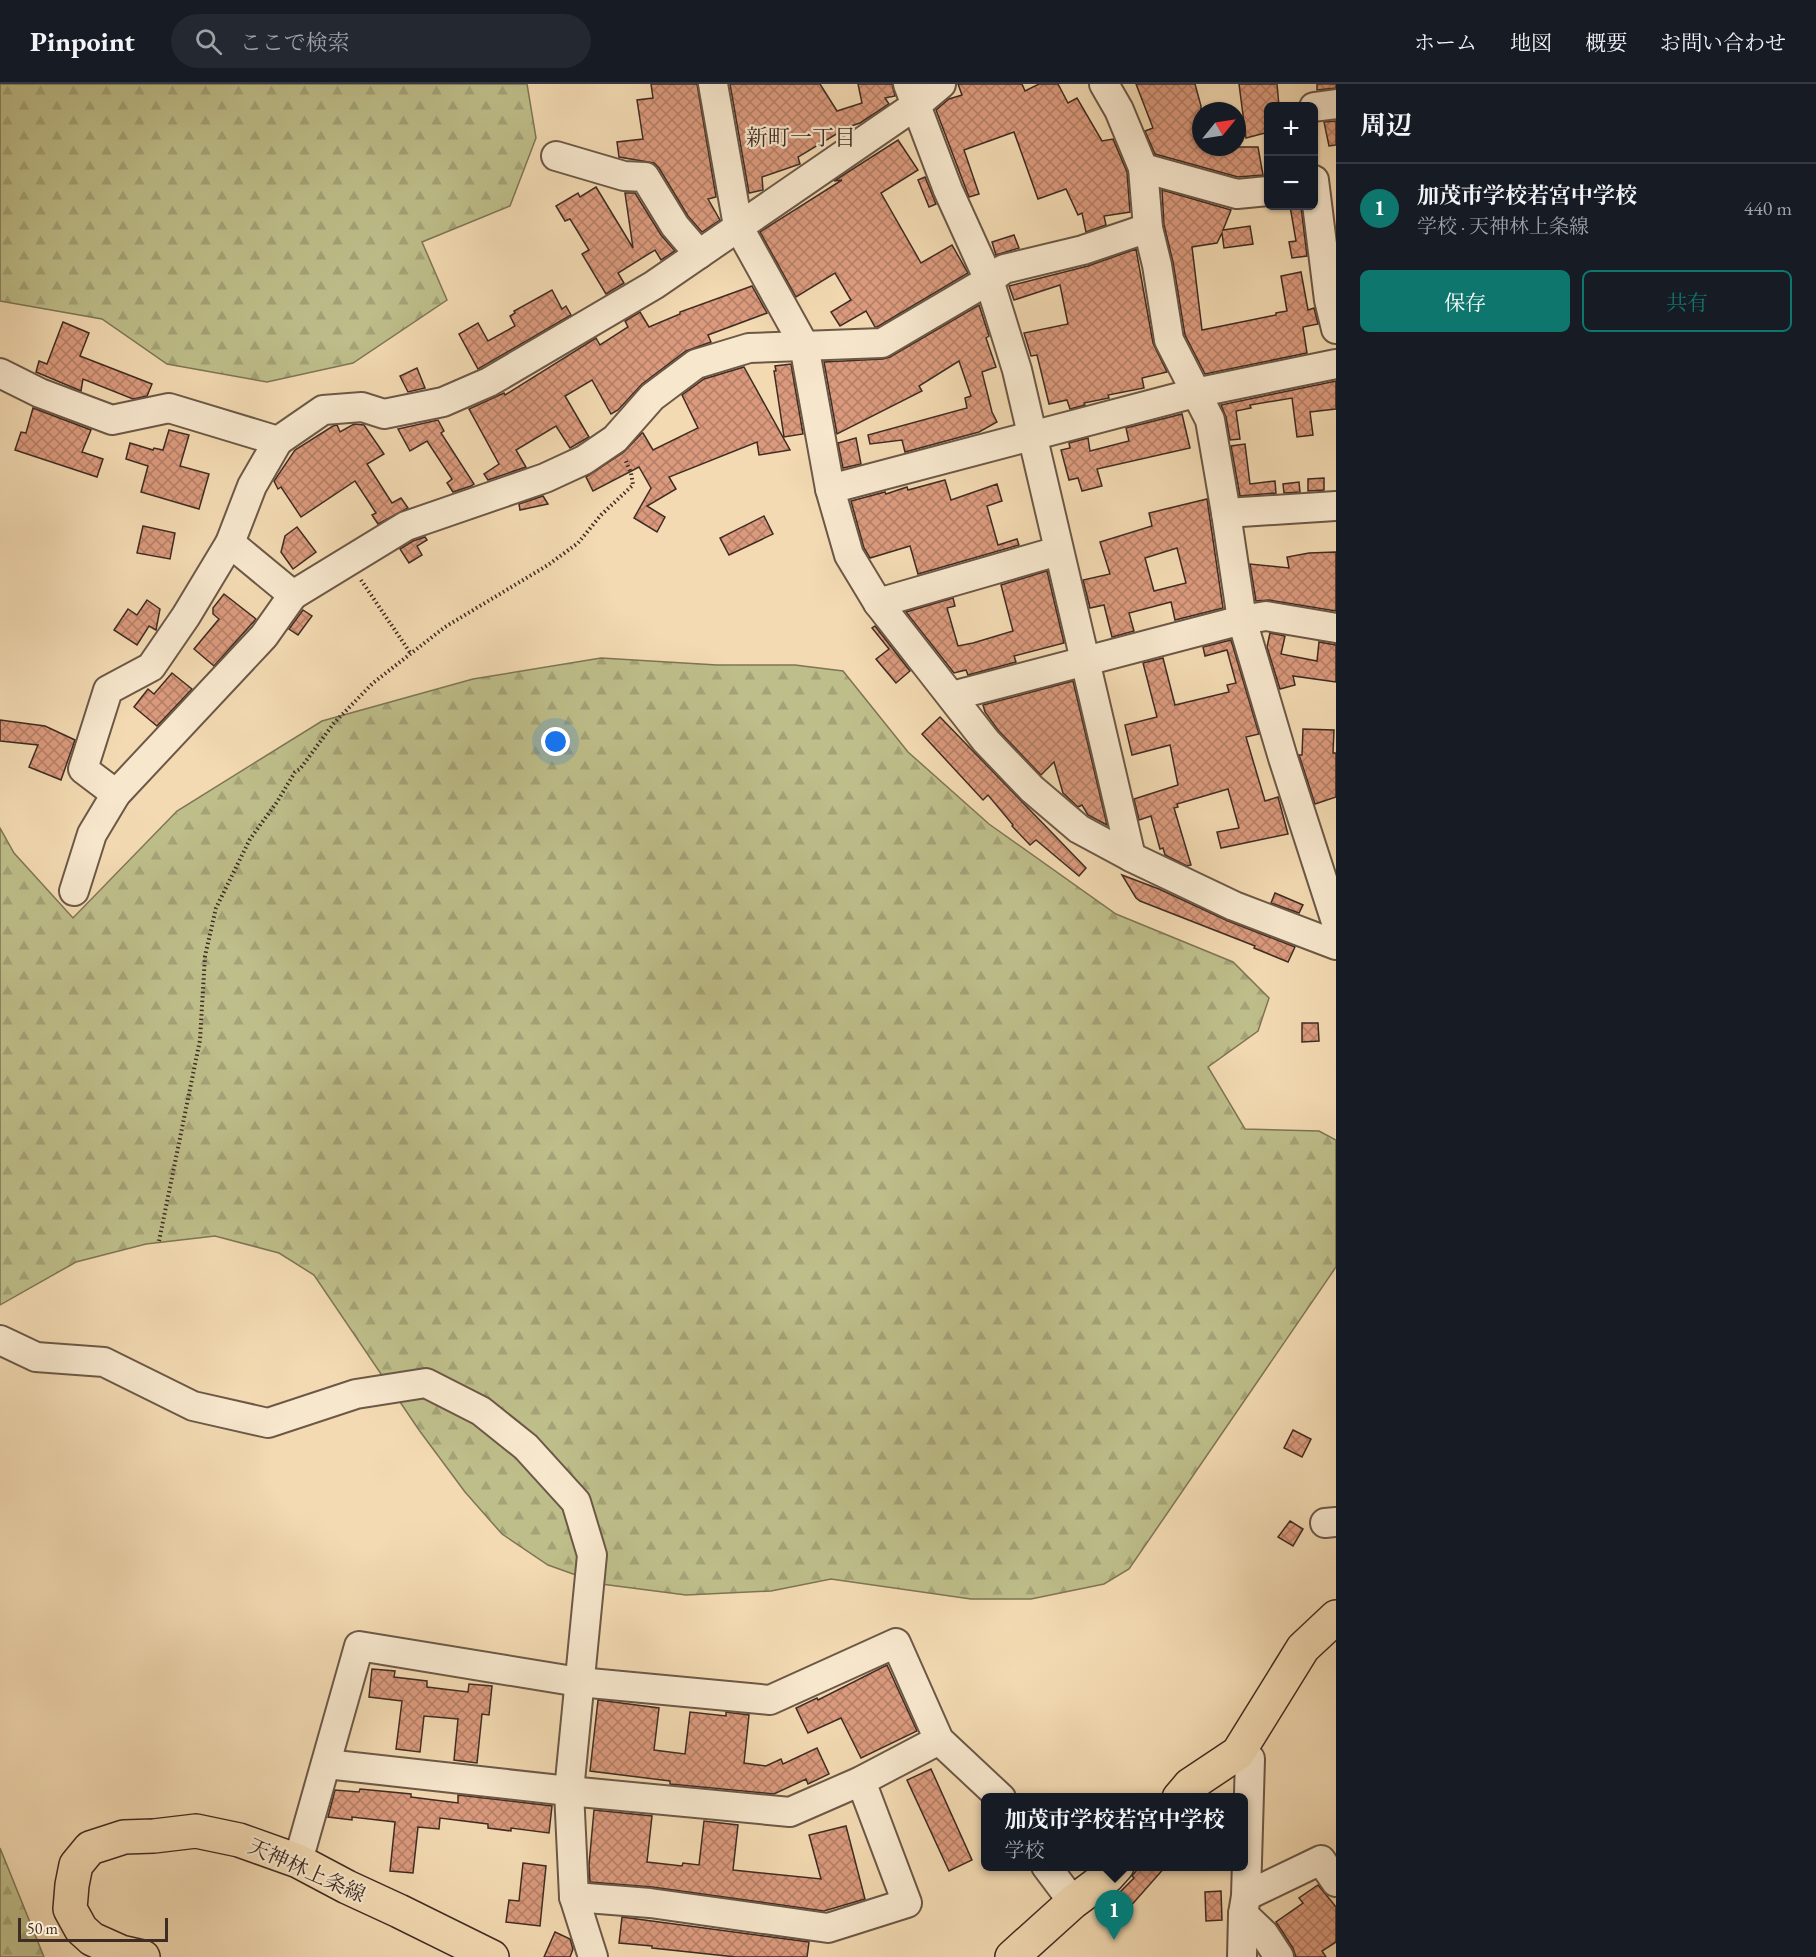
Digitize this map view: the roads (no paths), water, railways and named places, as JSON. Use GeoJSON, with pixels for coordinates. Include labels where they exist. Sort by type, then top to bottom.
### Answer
{"type":"FeatureCollection","features":[{"type":"Feature","properties":{"kind":"main road"},"geometry":{"type":"LineString","coordinates":[[1183,1793],[1190,1785],[1238,1753],[1303,1648],[1336,1617]]}},
{"type":"Feature","properties":{"kind":"main road","name":"天神林上条線"},"geometry":{"type":"LineString","coordinates":[[143,1957],[121,1952],[92,1939],[81,1929],[70,1909],[76,1864],[90,1848],[124,1837],[196,1831],[239,1840],[298,1861],[346,1887],[492,1957]]}},
{"type":"Feature","properties":{"kind":"main road"},"geometry":{"type":"LineString","coordinates":[[1012,1957],[1073,1902],[1112,1871]]}},
{"type":"Feature","properties":{"kind":"street"},"geometry":{"type":"LineString","coordinates":[[713,84],[738,226],[804,345],[830,489],[849,555],[878,603],[986,741],[1032,789],[1079,829],[1131,857],[1234,906],[1336,945]]}},
{"type":"Feature","properties":{"kind":"street"},"geometry":{"type":"LineString","coordinates":[[116,794],[83,769],[108,690],[151,667],[186,616],[230,543],[252,486],[278,441],[323,410],[362,407],[384,414],[443,402],[489,382],[654,285],[738,226],[912,94],[941,84]]}},
{"type":"Feature","properties":{"kind":"street"},"geometry":{"type":"LineString","coordinates":[[1104,84],[1119,110],[1143,168],[1148,228],[1157,265],[1169,340],[1210,420],[1242,620],[1329,881],[1336,922]]}},
{"type":"Feature","properties":{"kind":"street"},"geometry":{"type":"LineString","coordinates":[[1305,84],[1307,102]]}},
{"type":"Feature","properties":{"kind":"street"},"geometry":{"type":"LineString","coordinates":[[912,94],[948,190],[989,280],[1017,370],[1131,857]]}},
{"type":"Feature","properties":{"kind":"street"},"geometry":{"type":"LineString","coordinates":[[1318,106],[1336,104]]}},
{"type":"Feature","properties":{"kind":"street"},"geometry":{"type":"LineString","coordinates":[[556,156],[624,176],[645,177],[675,226],[699,254]]}},
{"type":"Feature","properties":{"kind":"street"},"geometry":{"type":"LineString","coordinates":[[1143,168],[1237,195],[1264,192]]}},
{"type":"Feature","properties":{"kind":"street"},"geometry":{"type":"LineString","coordinates":[[1317,210],[1329,300],[1336,329]]}},
{"type":"Feature","properties":{"kind":"street"},"geometry":{"type":"LineString","coordinates":[[74,891],[92,834],[116,794],[264,636],[293,596],[406,526],[545,478],[584,460],[615,439],[652,397],[696,364],[749,348],[882,343],[1004,270],[1083,250],[1148,228]]}},
{"type":"Feature","properties":{"kind":"street"},"geometry":{"type":"LineString","coordinates":[[830,489],[1195,393],[1336,364]]}},
{"type":"Feature","properties":{"kind":"street"},"geometry":{"type":"LineString","coordinates":[[0,373],[40,393],[112,420],[169,408],[278,441]]}},
{"type":"Feature","properties":{"kind":"street"},"geometry":{"type":"LineString","coordinates":[[1226,513],[1336,506]]}},
{"type":"Feature","properties":{"kind":"street"},"geometry":{"type":"LineString","coordinates":[[230,543],[293,596]]}},
{"type":"Feature","properties":{"kind":"street"},"geometry":{"type":"LineString","coordinates":[[878,603],[1058,551]]}},
{"type":"Feature","properties":{"kind":"street"},"geometry":{"type":"LineString","coordinates":[[952,696],[1242,620],[1266,616],[1336,628]]}},
{"type":"Feature","properties":{"kind":"street"},"geometry":{"type":"LineString","coordinates":[[0,1340],[36,1357],[104,1362],[193,1406],[268,1423],[356,1394],[426,1383],[481,1411],[526,1447],[576,1502],[592,1555],[569,1791],[574,1897],[593,1957]]}},
{"type":"Feature","properties":{"kind":"street"},"geometry":{"type":"LineString","coordinates":[[298,1861],[359,1646],[579,1682],[770,1700],[896,1643],[939,1740],[997,1793]]}},
{"type":"Feature","properties":{"kind":"street"},"geometry":{"type":"LineString","coordinates":[[326,1764],[569,1791],[790,1812],[861,1781],[939,1740]]}},
{"type":"Feature","properties":{"kind":"street"},"geometry":{"type":"LineString","coordinates":[[1238,1753],[1250,1759],[1248,1808]]}},
{"type":"Feature","properties":{"kind":"street"},"geometry":{"type":"LineString","coordinates":[[574,1897],[650,1904],[828,1928],[907,1903],[861,1781]]}},
{"type":"Feature","properties":{"kind":"street"},"geometry":{"type":"LineString","coordinates":[[1244,1905],[1331,1863]]}},
{"type":"Feature","properties":{"kind":"street"},"geometry":{"type":"LineString","coordinates":[[1050,1871],[1073,1902]]}},
{"type":"Feature","properties":{"kind":"street"},"geometry":{"type":"LineString","coordinates":[[1242,1957],[1245,1871]]}},
{"type":"Feature","properties":{"kind":"street"},"geometry":{"type":"LineString","coordinates":[[1244,1905],[1279,1957]]}},
{"type":"Feature","properties":{"kind":"place","name":"加茂市学校若宮中学校"},"geometry":{"type":"Point","coordinates":[1114,1940]}},
{"type":"Feature","properties":{"kind":"district","name":"新町一丁目"},"geometry":{"type":"Point","coordinates":[801,137]}}]}
